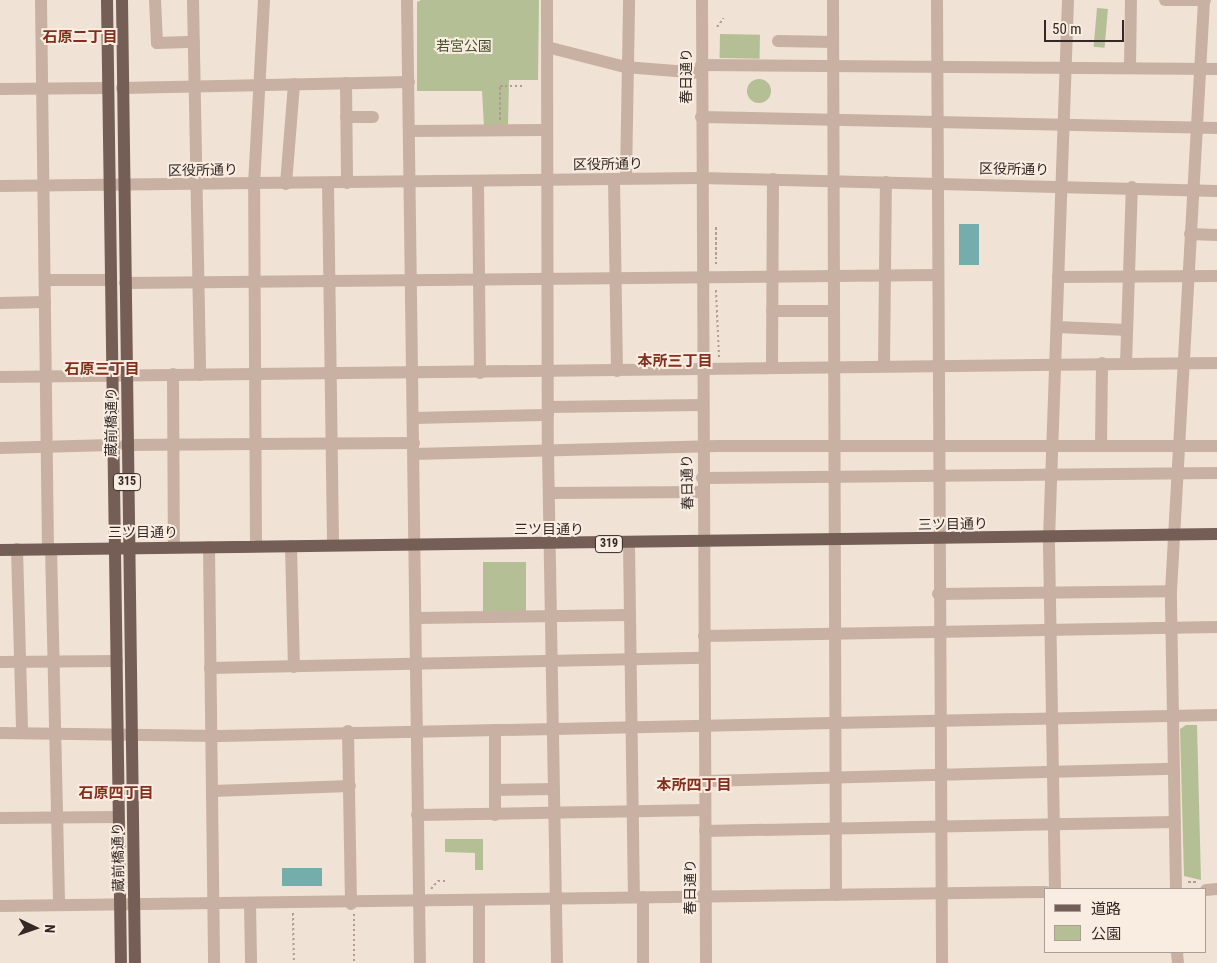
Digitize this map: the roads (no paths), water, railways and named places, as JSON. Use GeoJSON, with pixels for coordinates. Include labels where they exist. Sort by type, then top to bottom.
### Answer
{"type":"FeatureCollection","features":[{"type":"Feature","properties":{"kind":"main road","name":"蔵前橋通り"},"geometry":{"type":"LineString","coordinates":[[107,0],[112,445],[122,963]]}},
{"type":"Feature","properties":{"kind":"main road","name":"蔵前橋通り"},"geometry":{"type":"LineString","coordinates":[[122,0],[126,445],[130,546],[135,963]]}},
{"type":"Feature","properties":{"kind":"main road","name":"三ツ目通り"},"geometry":{"type":"LineString","coordinates":[[0,550],[130,546],[629,544],[1049,539],[1217,534]]}},
{"type":"Feature","properties":{"kind":"street"},"geometry":{"type":"LineString","coordinates":[[41,0],[49,548],[56,661],[59,905]]}},
{"type":"Feature","properties":{"kind":"street"},"geometry":{"type":"LineString","coordinates":[[155,0],[157,43],[194,42]]}},
{"type":"Feature","properties":{"kind":"street"},"geometry":{"type":"LineString","coordinates":[[193,0],[196,85],[196,281],[200,374]]}},
{"type":"Feature","properties":{"kind":"street"},"geometry":{"type":"LineString","coordinates":[[256,546],[256,375],[253,282],[254,184],[264,0]]}},
{"type":"Feature","properties":{"kind":"street"},"geometry":{"type":"LineString","coordinates":[[407,0],[414,418],[417,815],[421,902],[420,963]]}},
{"type":"Feature","properties":{"kind":"street"},"geometry":{"type":"LineString","coordinates":[[547,0],[545,130],[546,277],[557,963]]}},
{"type":"Feature","properties":{"kind":"street"},"geometry":{"type":"LineString","coordinates":[[617,371],[616,277],[620,179],[628,67],[629,0]]}},
{"type":"Feature","properties":{"kind":"street","name":"春日通り"},"geometry":{"type":"LineString","coordinates":[[702,0],[700,178],[706,963]]}},
{"type":"Feature","properties":{"kind":"street"},"geometry":{"type":"LineString","coordinates":[[833,0],[832,477],[836,895]]}},
{"type":"Feature","properties":{"kind":"street"},"geometry":{"type":"LineString","coordinates":[[937,0],[937,539],[942,775],[942,963]]}},
{"type":"Feature","properties":{"kind":"street"},"geometry":{"type":"LineString","coordinates":[[1055,888],[1049,539],[1068,0]]}},
{"type":"Feature","properties":{"kind":"street"},"geometry":{"type":"LineString","coordinates":[[1130,68],[1131,0]]}},
{"type":"Feature","properties":{"kind":"street"},"geometry":{"type":"LineString","coordinates":[[1165,0],[1204,0],[1171,591],[1170,628],[1176,888]]}},
{"type":"Feature","properties":{"kind":"street"},"geometry":{"type":"LineString","coordinates":[[778,42],[833,42]]}},
{"type":"Feature","properties":{"kind":"street"},"geometry":{"type":"LineString","coordinates":[[547,47],[628,67],[701,69],[833,66],[1217,69]]}},
{"type":"Feature","properties":{"kind":"street"},"geometry":{"type":"LineString","coordinates":[[122,88],[409,82]]}},
{"type":"Feature","properties":{"kind":"street"},"geometry":{"type":"LineString","coordinates":[[346,83],[347,183]]}},
{"type":"Feature","properties":{"kind":"street"},"geometry":{"type":"LineString","coordinates":[[286,184],[294,84]]}},
{"type":"Feature","properties":{"kind":"street"},"geometry":{"type":"LineString","coordinates":[[0,89],[108,88]]}},
{"type":"Feature","properties":{"kind":"street"},"geometry":{"type":"LineString","coordinates":[[346,117],[373,117]]}},
{"type":"Feature","properties":{"kind":"street"},"geometry":{"type":"LineString","coordinates":[[701,118],[1217,128]]}},
{"type":"Feature","properties":{"kind":"street"},"geometry":{"type":"LineString","coordinates":[[410,131],[545,130]]}},
{"type":"Feature","properties":{"kind":"street","name":"区役所通り"},"geometry":{"type":"LineString","coordinates":[[0,186],[195,186],[700,178],[1193,188],[1217,191]]}},
{"type":"Feature","properties":{"kind":"street"},"geometry":{"type":"LineString","coordinates":[[772,366],[774,179]]}},
{"type":"Feature","properties":{"kind":"street"},"geometry":{"type":"LineString","coordinates":[[478,181],[480,373]]}},
{"type":"Feature","properties":{"kind":"street"},"geometry":{"type":"LineString","coordinates":[[884,366],[886,182]]}},
{"type":"Feature","properties":{"kind":"street"},"geometry":{"type":"LineString","coordinates":[[328,184],[329,374],[333,545]]}},
{"type":"Feature","properties":{"kind":"street"},"geometry":{"type":"LineString","coordinates":[[1126,364],[1132,187]]}},
{"type":"Feature","properties":{"kind":"street"},"geometry":{"type":"LineString","coordinates":[[1190,234],[1217,235]]}},
{"type":"Feature","properties":{"kind":"street"},"geometry":{"type":"LineString","coordinates":[[125,283],[412,280],[479,277],[937,275]]}},
{"type":"Feature","properties":{"kind":"street"},"geometry":{"type":"LineString","coordinates":[[1058,277],[1217,276]]}},
{"type":"Feature","properties":{"kind":"street"},"geometry":{"type":"LineString","coordinates":[[45,280],[110,280]]}},
{"type":"Feature","properties":{"kind":"street"},"geometry":{"type":"LineString","coordinates":[[0,303],[45,302]]}},
{"type":"Feature","properties":{"kind":"street"},"geometry":{"type":"LineString","coordinates":[[772,311],[832,311]]}},
{"type":"Feature","properties":{"kind":"street"},"geometry":{"type":"LineString","coordinates":[[1057,327],[1127,330]]}},
{"type":"Feature","properties":{"kind":"street"},"geometry":{"type":"LineString","coordinates":[[1101,446],[1102,363]]}},
{"type":"Feature","properties":{"kind":"street"},"geometry":{"type":"LineString","coordinates":[[0,377],[413,372],[480,373],[832,365],[938,366],[1217,363]]}},
{"type":"Feature","properties":{"kind":"street"},"geometry":{"type":"LineString","coordinates":[[173,374],[174,546]]}},
{"type":"Feature","properties":{"kind":"street"},"geometry":{"type":"LineString","coordinates":[[414,418],[702,405]]}},
{"type":"Feature","properties":{"kind":"street"},"geometry":{"type":"LineString","coordinates":[[126,445],[331,444],[414,449],[548,452],[833,445],[1217,446]]}},
{"type":"Feature","properties":{"kind":"street"},"geometry":{"type":"LineString","coordinates":[[0,448],[112,445]]}},
{"type":"Feature","properties":{"kind":"street"},"geometry":{"type":"LineString","coordinates":[[702,478],[1217,473]]}},
{"type":"Feature","properties":{"kind":"street"},"geometry":{"type":"LineString","coordinates":[[549,493],[703,492]]}},
{"type":"Feature","properties":{"kind":"street"},"geometry":{"type":"LineString","coordinates":[[629,544],[633,812],[644,963]]}},
{"type":"Feature","properties":{"kind":"street"},"geometry":{"type":"LineString","coordinates":[[291,546],[294,667]]}},
{"type":"Feature","properties":{"kind":"street"},"geometry":{"type":"LineString","coordinates":[[209,547],[214,963]]}},
{"type":"Feature","properties":{"kind":"street"},"geometry":{"type":"LineString","coordinates":[[17,549],[22,733]]}},
{"type":"Feature","properties":{"kind":"street"},"geometry":{"type":"LineString","coordinates":[[938,594],[1171,591]]}},
{"type":"Feature","properties":{"kind":"street"},"geometry":{"type":"LineString","coordinates":[[416,618],[551,613],[630,615]]}},
{"type":"Feature","properties":{"kind":"street"},"geometry":{"type":"LineString","coordinates":[[704,636],[1217,627]]}},
{"type":"Feature","properties":{"kind":"street"},"geometry":{"type":"LineString","coordinates":[[210,668],[704,658]]}},
{"type":"Feature","properties":{"kind":"street"},"geometry":{"type":"LineString","coordinates":[[0,662],[117,661]]}},
{"type":"Feature","properties":{"kind":"street"},"geometry":{"type":"LineString","coordinates":[[0,733],[117,732],[131,734],[211,735],[1217,716]]}},
{"type":"Feature","properties":{"kind":"street"},"geometry":{"type":"LineString","coordinates":[[495,730],[495,815]]}},
{"type":"Feature","properties":{"kind":"street"},"geometry":{"type":"LineString","coordinates":[[348,731],[352,904]]}},
{"type":"Feature","properties":{"kind":"street"},"geometry":{"type":"LineString","coordinates":[[705,781],[835,776],[1174,769]]}},
{"type":"Feature","properties":{"kind":"street"},"geometry":{"type":"LineString","coordinates":[[212,791],[350,786]]}},
{"type":"Feature","properties":{"kind":"street"},"geometry":{"type":"LineString","coordinates":[[495,790],[553,789]]}},
{"type":"Feature","properties":{"kind":"street"},"geometry":{"type":"LineString","coordinates":[[417,815],[705,810]]}},
{"type":"Feature","properties":{"kind":"street"},"geometry":{"type":"LineString","coordinates":[[0,818],[118,817]]}},
{"type":"Feature","properties":{"kind":"street"},"geometry":{"type":"LineString","coordinates":[[705,831],[1175,822]]}},
{"type":"Feature","properties":{"kind":"street"},"geometry":{"type":"LineString","coordinates":[[0,906],[250,902],[352,904],[555,898],[1044,892]]}},
{"type":"Feature","properties":{"kind":"street"},"geometry":{"type":"LineString","coordinates":[[479,901],[479,963]]}},
{"type":"Feature","properties":{"kind":"street"},"geometry":{"type":"LineString","coordinates":[[250,902],[251,963]]}},
{"type":"Feature","properties":{"kind":"water"},"geometry":{"type":"Polygon","coordinates":[[[959,224],[979,224],[979,265],[959,265],[959,224]]]}},
{"type":"Feature","properties":{"kind":"water"},"geometry":{"type":"Polygon","coordinates":[[[282,868],[322,868],[322,886],[282,886],[282,868]]]}},
{"type":"Feature","properties":{"kind":"district","name":"石原二丁目"},"geometry":{"type":"Point","coordinates":[80,38]}},
{"type":"Feature","properties":{"kind":"district","name":"本所三丁目"},"geometry":{"type":"Point","coordinates":[675,362]}},
{"type":"Feature","properties":{"kind":"district","name":"石原三丁目"},"geometry":{"type":"Point","coordinates":[102,370]}},
{"type":"Feature","properties":{"kind":"district","name":"本所四丁目"},"geometry":{"type":"Point","coordinates":[694,786]}},
{"type":"Feature","properties":{"kind":"district","name":"石原四丁目"},"geometry":{"type":"Point","coordinates":[116,794]}},
{"type":"Feature","properties":{"kind":"park label","name":"若宮公園"},"geometry":{"type":"Point","coordinates":[464,46]}}]}
